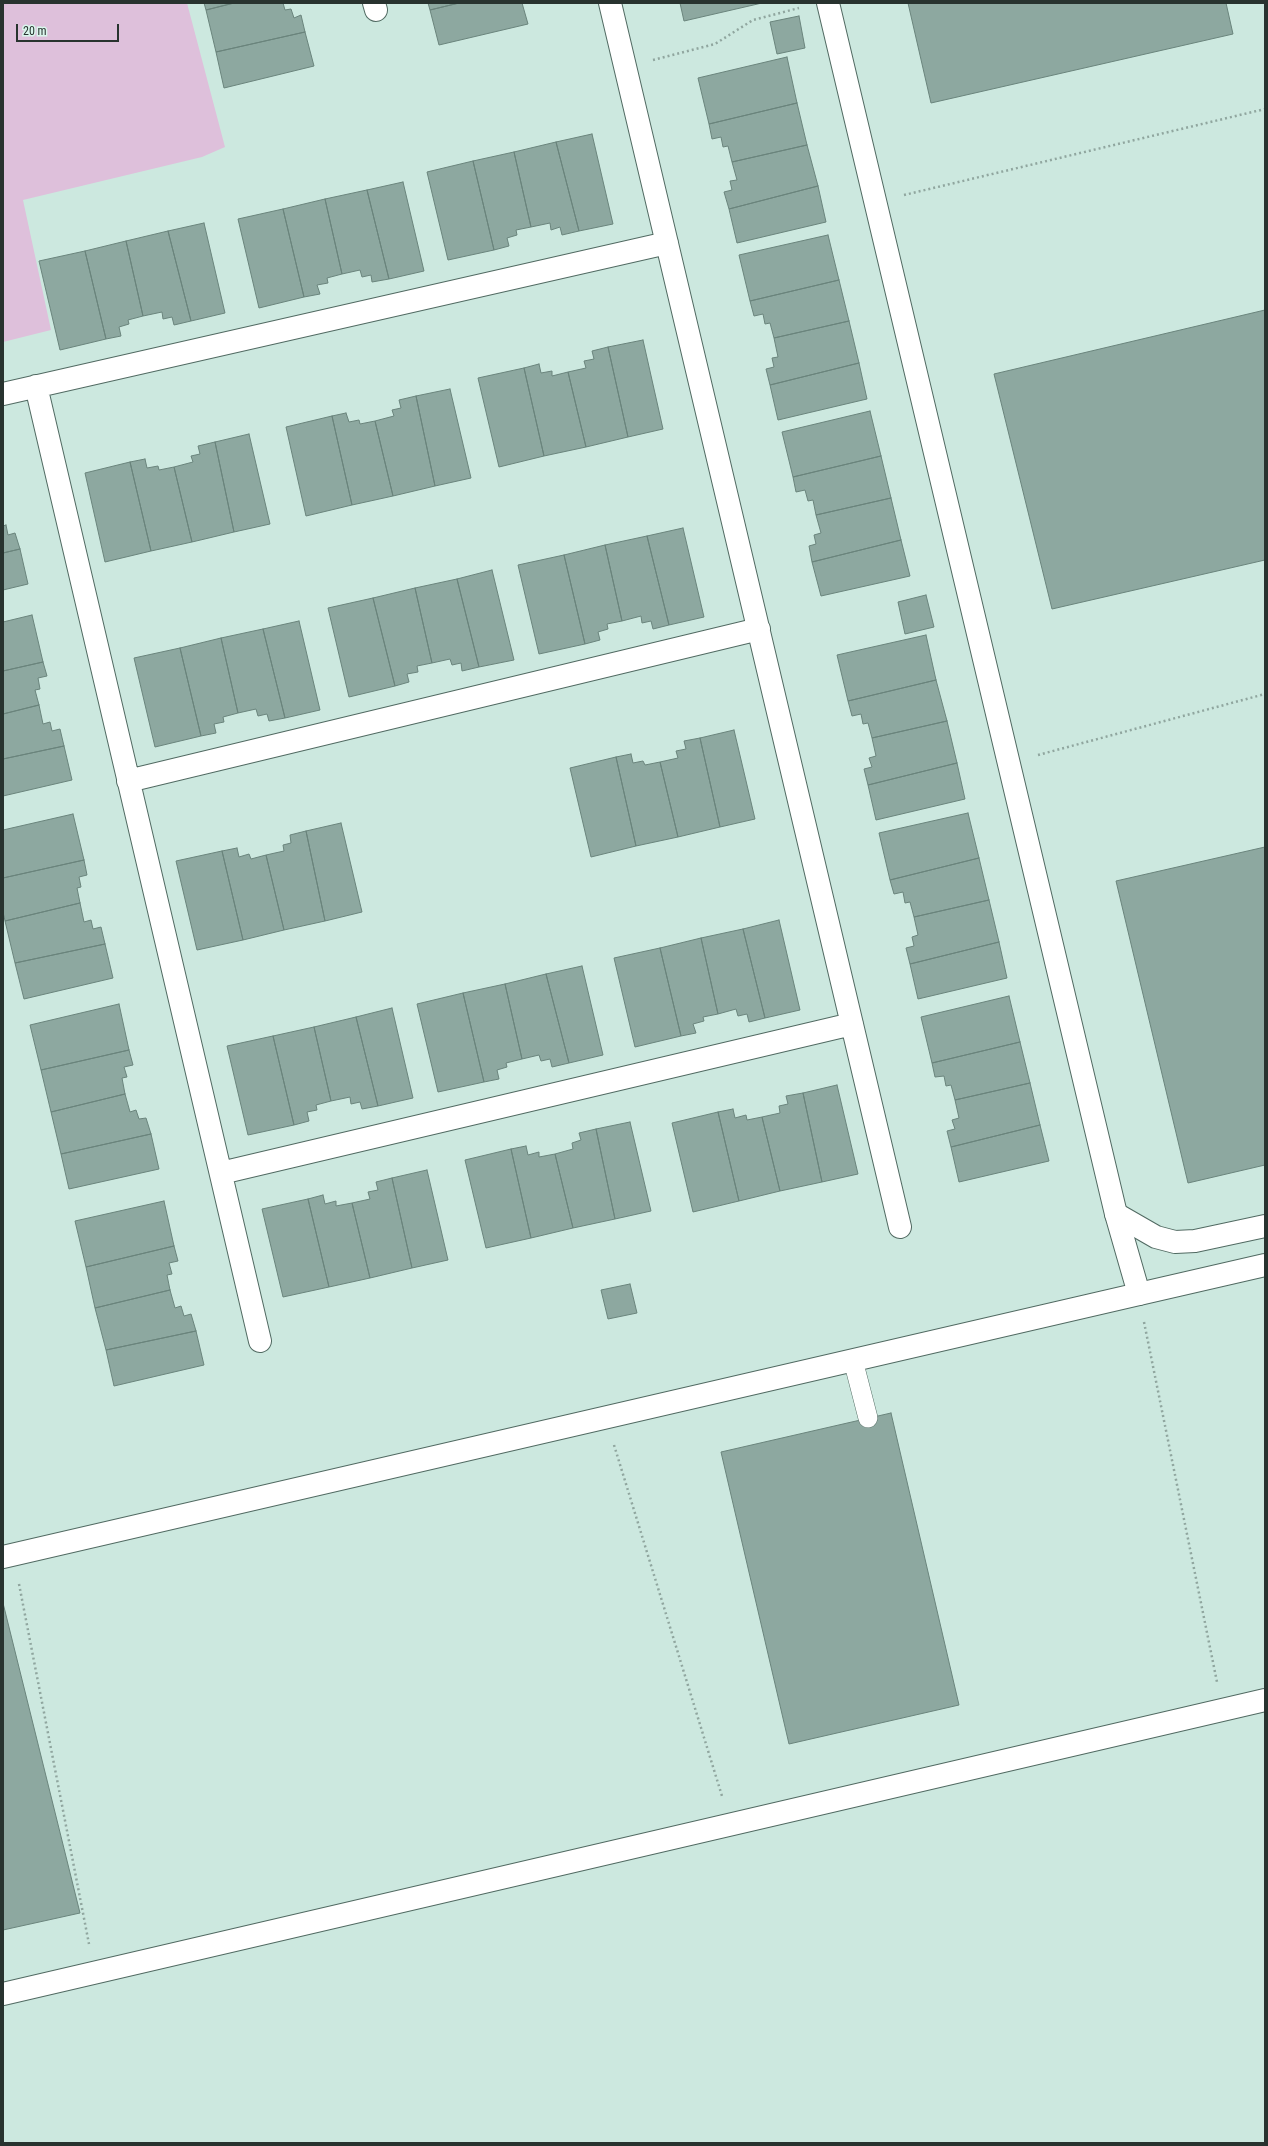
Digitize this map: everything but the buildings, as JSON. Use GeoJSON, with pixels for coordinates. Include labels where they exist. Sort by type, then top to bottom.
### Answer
{"type":"FeatureCollection","features":[{"type":"Feature","properties":{"kind":"street"},"geometry":{"type":"LineString","coordinates":[[610,3],[900,1227]]}},
{"type":"Feature","properties":{"kind":"street"},"geometry":{"type":"LineString","coordinates":[[828,3],[1116,1214],[1139,1294]]}},
{"type":"Feature","properties":{"kind":"street"},"geometry":{"type":"LineString","coordinates":[[3,394],[667,243]]}},
{"type":"Feature","properties":{"kind":"street"},"geometry":{"type":"LineString","coordinates":[[36,386],[260,1341]]}},
{"type":"Feature","properties":{"kind":"street"},"geometry":{"type":"LineString","coordinates":[[128,781],[759,629]]}},
{"type":"Feature","properties":{"kind":"street"},"geometry":{"type":"LineString","coordinates":[[221,1173],[852,1024]]}},
{"type":"Feature","properties":{"kind":"street"},"geometry":{"type":"LineString","coordinates":[[1116,1214],[1156,1237],[1175,1242],[1195,1241],[1265,1226]]}},
{"type":"Feature","properties":{"kind":"street"},"geometry":{"type":"LineString","coordinates":[[8,1555],[1265,1266]]}},
{"type":"Feature","properties":{"kind":"street"},"geometry":{"type":"LineString","coordinates":[[3,1994],[1265,1700]]}},
{"type":"Feature","properties":{"kind":"lane"},"geometry":{"type":"LineString","coordinates":[[853,1360],[868,1418]]}},
{"type":"Feature","properties":{"kind":"path"},"geometry":{"type":"LineString","coordinates":[[625,68],[715,44],[753,20],[803,7]]}},
{"type":"Feature","properties":{"kind":"path"},"geometry":{"type":"LineString","coordinates":[[875,202],[1265,109]]}},
{"type":"Feature","properties":{"kind":"path"},"geometry":{"type":"LineString","coordinates":[[1008,763],[1265,694]]}},
{"type":"Feature","properties":{"kind":"path"},"geometry":{"type":"LineString","coordinates":[[1139,1294],[1223,1710]]}},
{"type":"Feature","properties":{"kind":"path"},"geometry":{"type":"LineString","coordinates":[[606,1418],[730,1824]]}},
{"type":"Feature","properties":{"kind":"path"},"geometry":{"type":"LineString","coordinates":[[8,1555],[94,1973]]}},
{"type":"Feature","properties":{"kind":"shaded area"},"geometry":{"type":"Polygon","coordinates":[[[3,3],[187,3],[225,147],[202,157],[23,200],[51,330],[3,342],[3,3]]]}}]}
